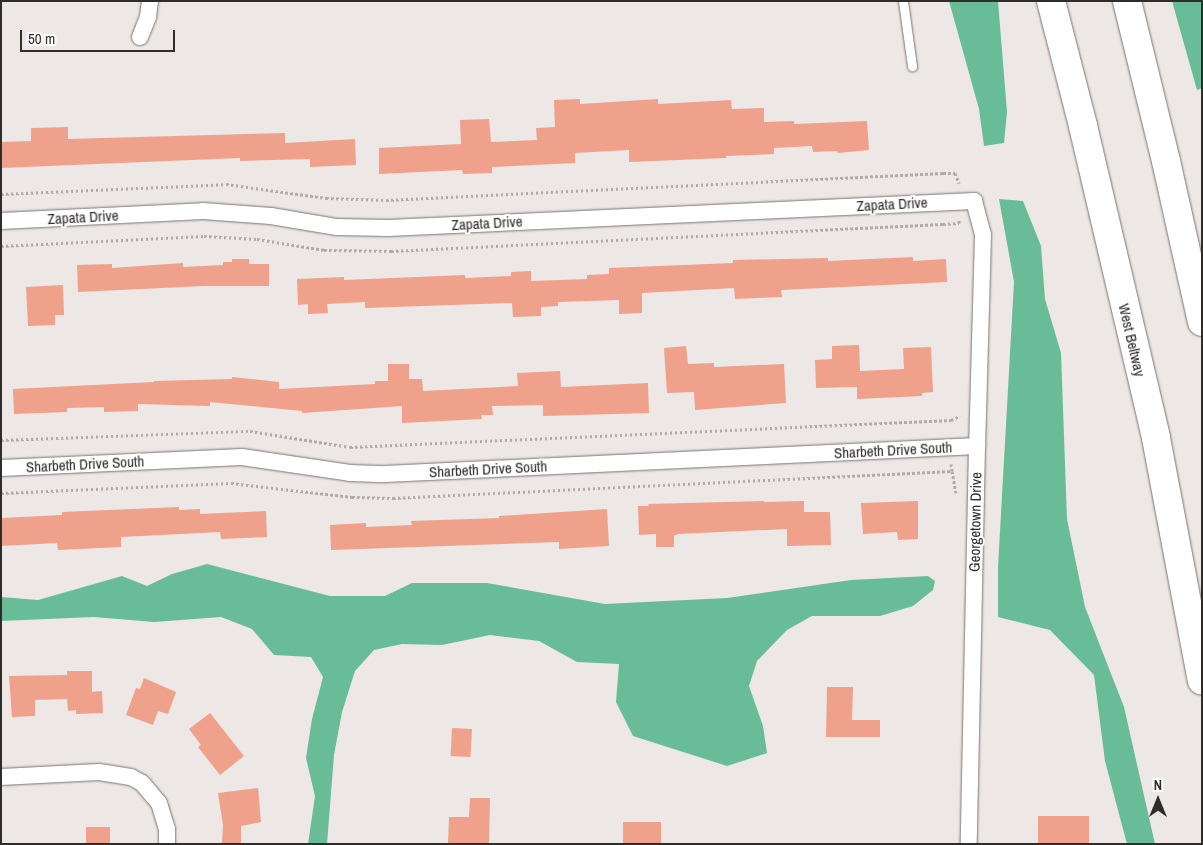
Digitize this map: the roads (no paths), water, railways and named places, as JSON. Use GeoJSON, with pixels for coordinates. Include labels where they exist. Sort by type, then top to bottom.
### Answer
{"type":"FeatureCollection","features":[{"type":"Feature","properties":{"kind":"highway","name":"West Beltway"},"geometry":{"type":"LineString","coordinates":[[1051,1],[1083,126],[1156,438],[1202,681]]}},
{"type":"Feature","properties":{"kind":"highway"},"geometry":{"type":"LineString","coordinates":[[1127,1],[1166,161],[1202,322]]}},
{"type":"Feature","properties":{"kind":"street"},"geometry":{"type":"LineString","coordinates":[[140,37],[148,17],[150,1]]}},
{"type":"Feature","properties":{"kind":"street","name":"Zapata Drive"},"geometry":{"type":"LineString","coordinates":[[1,221],[203,211],[272,216],[350,228],[388,228],[966,201]]}},
{"type":"Feature","properties":{"kind":"street","name":"Georgetown Drive"},"geometry":{"type":"LineString","coordinates":[[966,201],[984,235],[977,446],[969,844]]}},
{"type":"Feature","properties":{"kind":"street","name":"Sharbeth Drive South"},"geometry":{"type":"LineString","coordinates":[[1,468],[242,457],[273,460],[350,473],[384,474],[977,446]]}},
{"type":"Feature","properties":{"kind":"street"},"geometry":{"type":"LineString","coordinates":[[1,777],[99,772],[131,777],[142,783],[159,804],[167,829],[167,844]]}},
{"type":"Feature","properties":{"kind":"lane"},"geometry":{"type":"LineString","coordinates":[[903,1],[912,66]]}}]}
